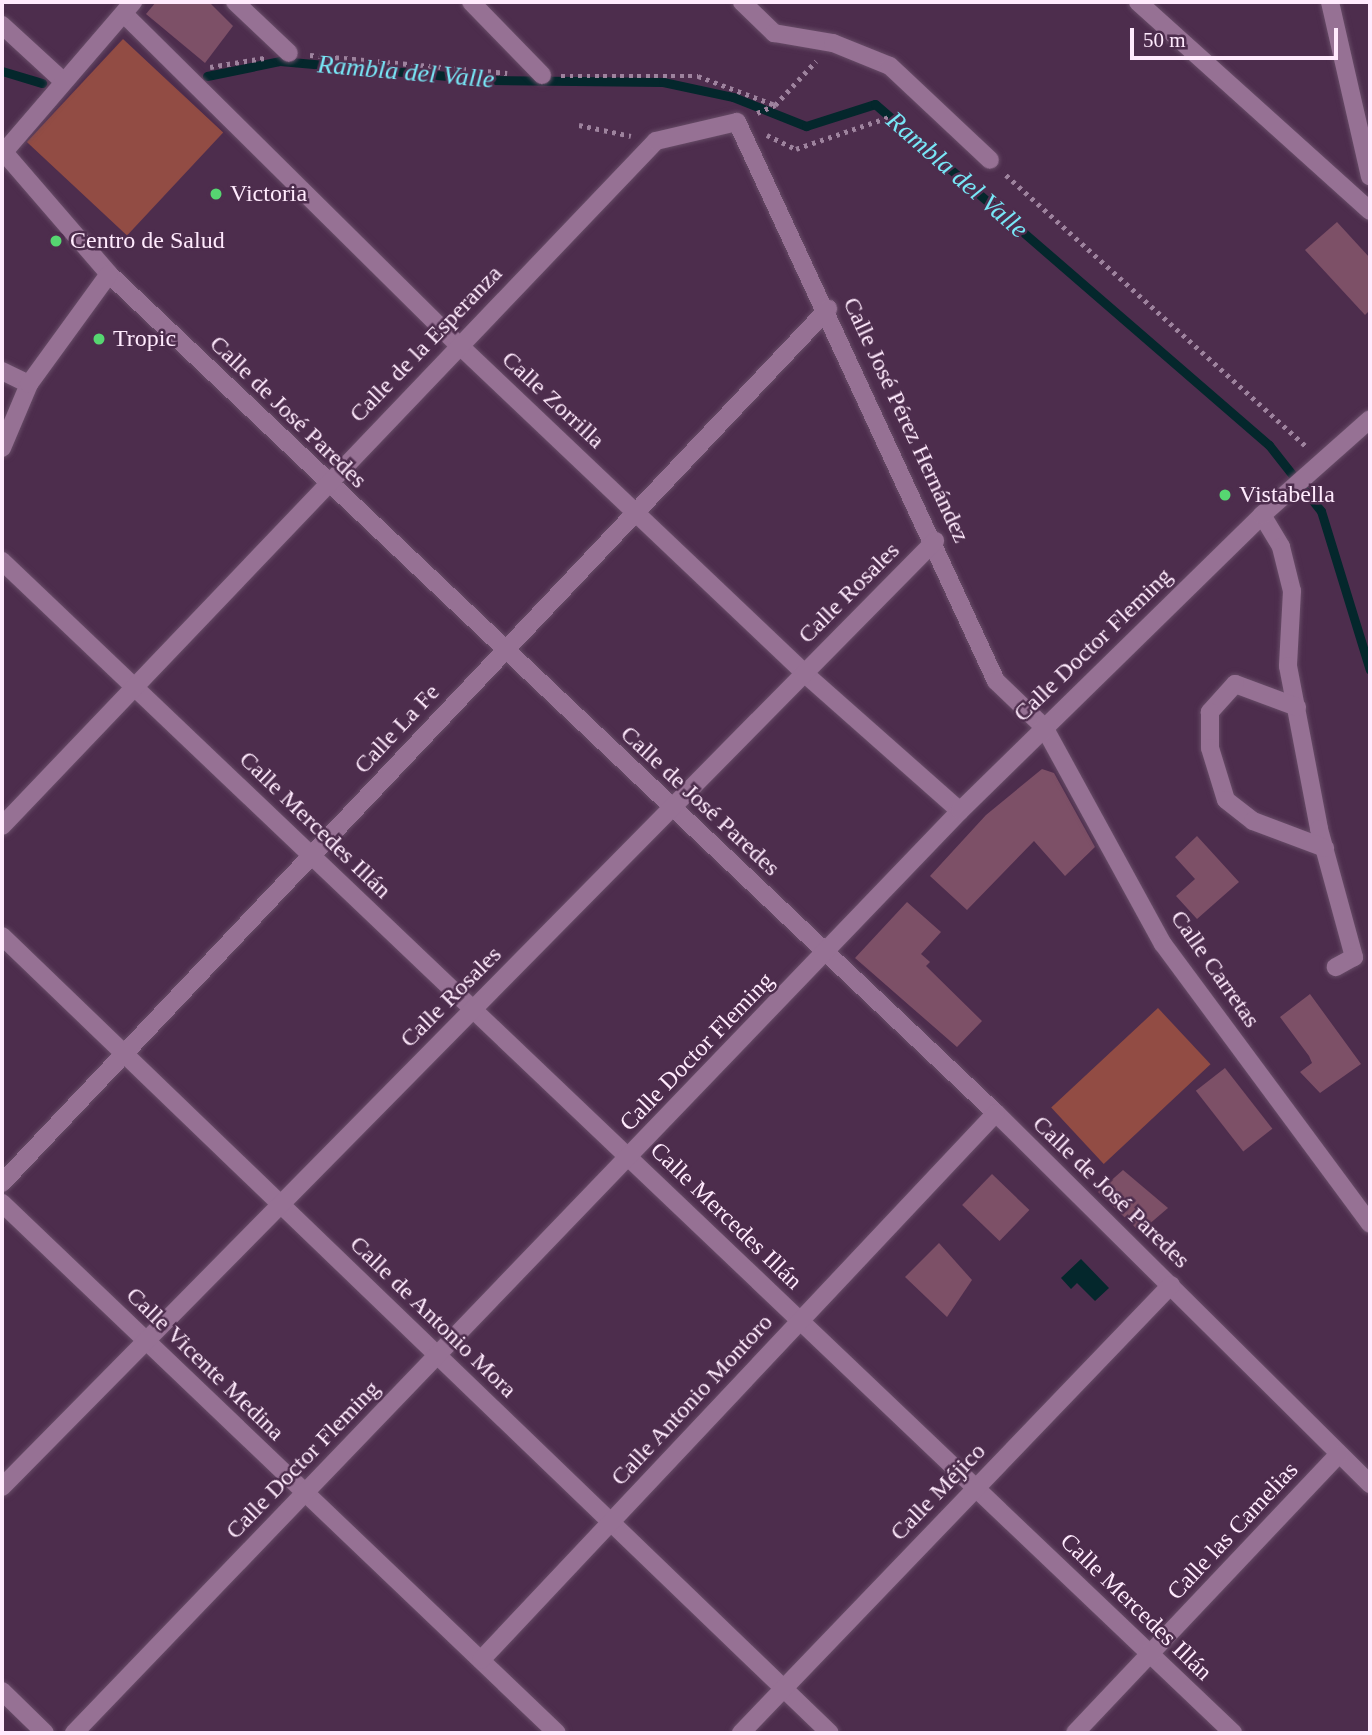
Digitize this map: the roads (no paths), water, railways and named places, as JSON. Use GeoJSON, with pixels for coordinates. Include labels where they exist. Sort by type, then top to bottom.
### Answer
{"type":"FeatureCollection","features":[{"type":"Feature","properties":{"kind":"street"},"geometry":{"type":"LineString","coordinates":[[235,2],[289,53]]}},
{"type":"Feature","properties":{"kind":"street"},"geometry":{"type":"LineString","coordinates":[[471,2],[542,75]]}},
{"type":"Feature","properties":{"kind":"street"},"geometry":{"type":"LineString","coordinates":[[742,2],[774,33],[833,43],[890,66],[990,160]]}},
{"type":"Feature","properties":{"kind":"street"},"geometry":{"type":"LineString","coordinates":[[1138,2],[1370,211]]}},
{"type":"Feature","properties":{"kind":"street"},"geometry":{"type":"LineString","coordinates":[[1330,2],[1370,176]]}},
{"type":"Feature","properties":{"kind":"street"},"geometry":{"type":"LineString","coordinates":[[3,151],[128,8]]}},
{"type":"Feature","properties":{"kind":"street","name":"Calle Zorrilla"},"geometry":{"type":"LineString","coordinates":[[128,8],[460,346],[637,511],[804,673],[960,811]]}},
{"type":"Feature","properties":{"kind":"street"},"geometry":{"type":"LineString","coordinates":[[2,25],[63,82]]}},
{"type":"Feature","properties":{"kind":"street","name":"Calle de la Esperanza"},"geometry":{"type":"LineString","coordinates":[[2,826],[325,483],[656,141],[737,122]]}},
{"type":"Feature","properties":{"kind":"street","name":"Calle José Pérez Hernández"},"geometry":{"type":"LineString","coordinates":[[737,122],[828,309],[996,681],[1044,727]]}},
{"type":"Feature","properties":{"kind":"street","name":"Calle de José Paredes"},"geometry":{"type":"LineString","coordinates":[[3,151],[109,274],[325,483],[996,1113],[1370,1483]]}},
{"type":"Feature","properties":{"kind":"street"},"geometry":{"type":"LineString","coordinates":[[2,448],[29,384],[109,274]]}},
{"type":"Feature","properties":{"kind":"street","name":"Calle La Fe"},"geometry":{"type":"LineString","coordinates":[[2,1183],[828,309]]}},
{"type":"Feature","properties":{"kind":"street"},"geometry":{"type":"LineString","coordinates":[[2,370],[29,384]]}},
{"type":"Feature","properties":{"kind":"street","name":"Calle Doctor Fleming"},"geometry":{"type":"LineString","coordinates":[[74,1733],[826,954],[960,811],[1262,515],[1282,496],[1325,464],[1370,419]]}},
{"type":"Feature","properties":{"kind":"street"},"geometry":{"type":"LineString","coordinates":[[1262,515],[1281,547],[1292,591],[1288,666],[1325,848],[1354,957],[1336,967]]}},
{"type":"Feature","properties":{"kind":"street","name":"Calle Rosales"},"geometry":{"type":"LineString","coordinates":[[2,1487],[935,541]]}},
{"type":"Feature","properties":{"kind":"street","name":"Calle Mercedes Illán"},"geometry":{"type":"LineString","coordinates":[[2,561],[1233,1733]]}},
{"type":"Feature","properties":{"kind":"street"},"geometry":{"type":"LineString","coordinates":[[1297,707],[1235,684],[1210,712],[1210,748],[1226,800],[1253,821],[1325,848]]}},
{"type":"Feature","properties":{"kind":"street","name":"Calle Carretas"},"geometry":{"type":"LineString","coordinates":[[1044,727],[1163,944],[1370,1224]]}},
{"type":"Feature","properties":{"kind":"street","name":"Calle de Antonio Mora"},"geometry":{"type":"LineString","coordinates":[[2,936],[830,1733]]}},
{"type":"Feature","properties":{"kind":"street","name":"Calle Antonio Montoro"},"geometry":{"type":"LineString","coordinates":[[481,1660],[996,1113]]}},
{"type":"Feature","properties":{"kind":"street","name":"Calle Vicente Medina"},"geometry":{"type":"LineString","coordinates":[[2,1203],[557,1733]]}},
{"type":"Feature","properties":{"kind":"street","name":"Calle Méjico"},"geometry":{"type":"LineString","coordinates":[[741,1733],[1171,1285]]}},
{"type":"Feature","properties":{"kind":"street","name":"Calle las Camelias"},"geometry":{"type":"LineString","coordinates":[[1075,1733],[1339,1454]]}},
{"type":"Feature","properties":{"kind":"street"},"geometry":{"type":"LineString","coordinates":[[2,1692],[45,1733]]}},
{"type":"Feature","properties":{"kind":"waterway","name":"Rambla del Valle"},"geometry":{"type":"LineString","coordinates":[[207,76],[280,61],[492,80],[663,82],[733,97],[806,126],[875,104],[1269,445],[1321,511],[1370,670]]}},
{"type":"Feature","properties":{"kind":"waterway","name":"Rambla del Valle"},"geometry":{"type":"LineString","coordinates":[[2,71],[42,83]]}},
{"type":"Feature","properties":{"kind":"place","name":"Victoria"},"geometry":{"type":"Point","coordinates":[216,194]}},
{"type":"Feature","properties":{"kind":"place","name":"Centro de Salud"},"geometry":{"type":"Point","coordinates":[56,241]}},
{"type":"Feature","properties":{"kind":"place","name":"Tropic"},"geometry":{"type":"Point","coordinates":[99,339]}},
{"type":"Feature","properties":{"kind":"place","name":"Vistabella"},"geometry":{"type":"Point","coordinates":[1225,495]}}]}
